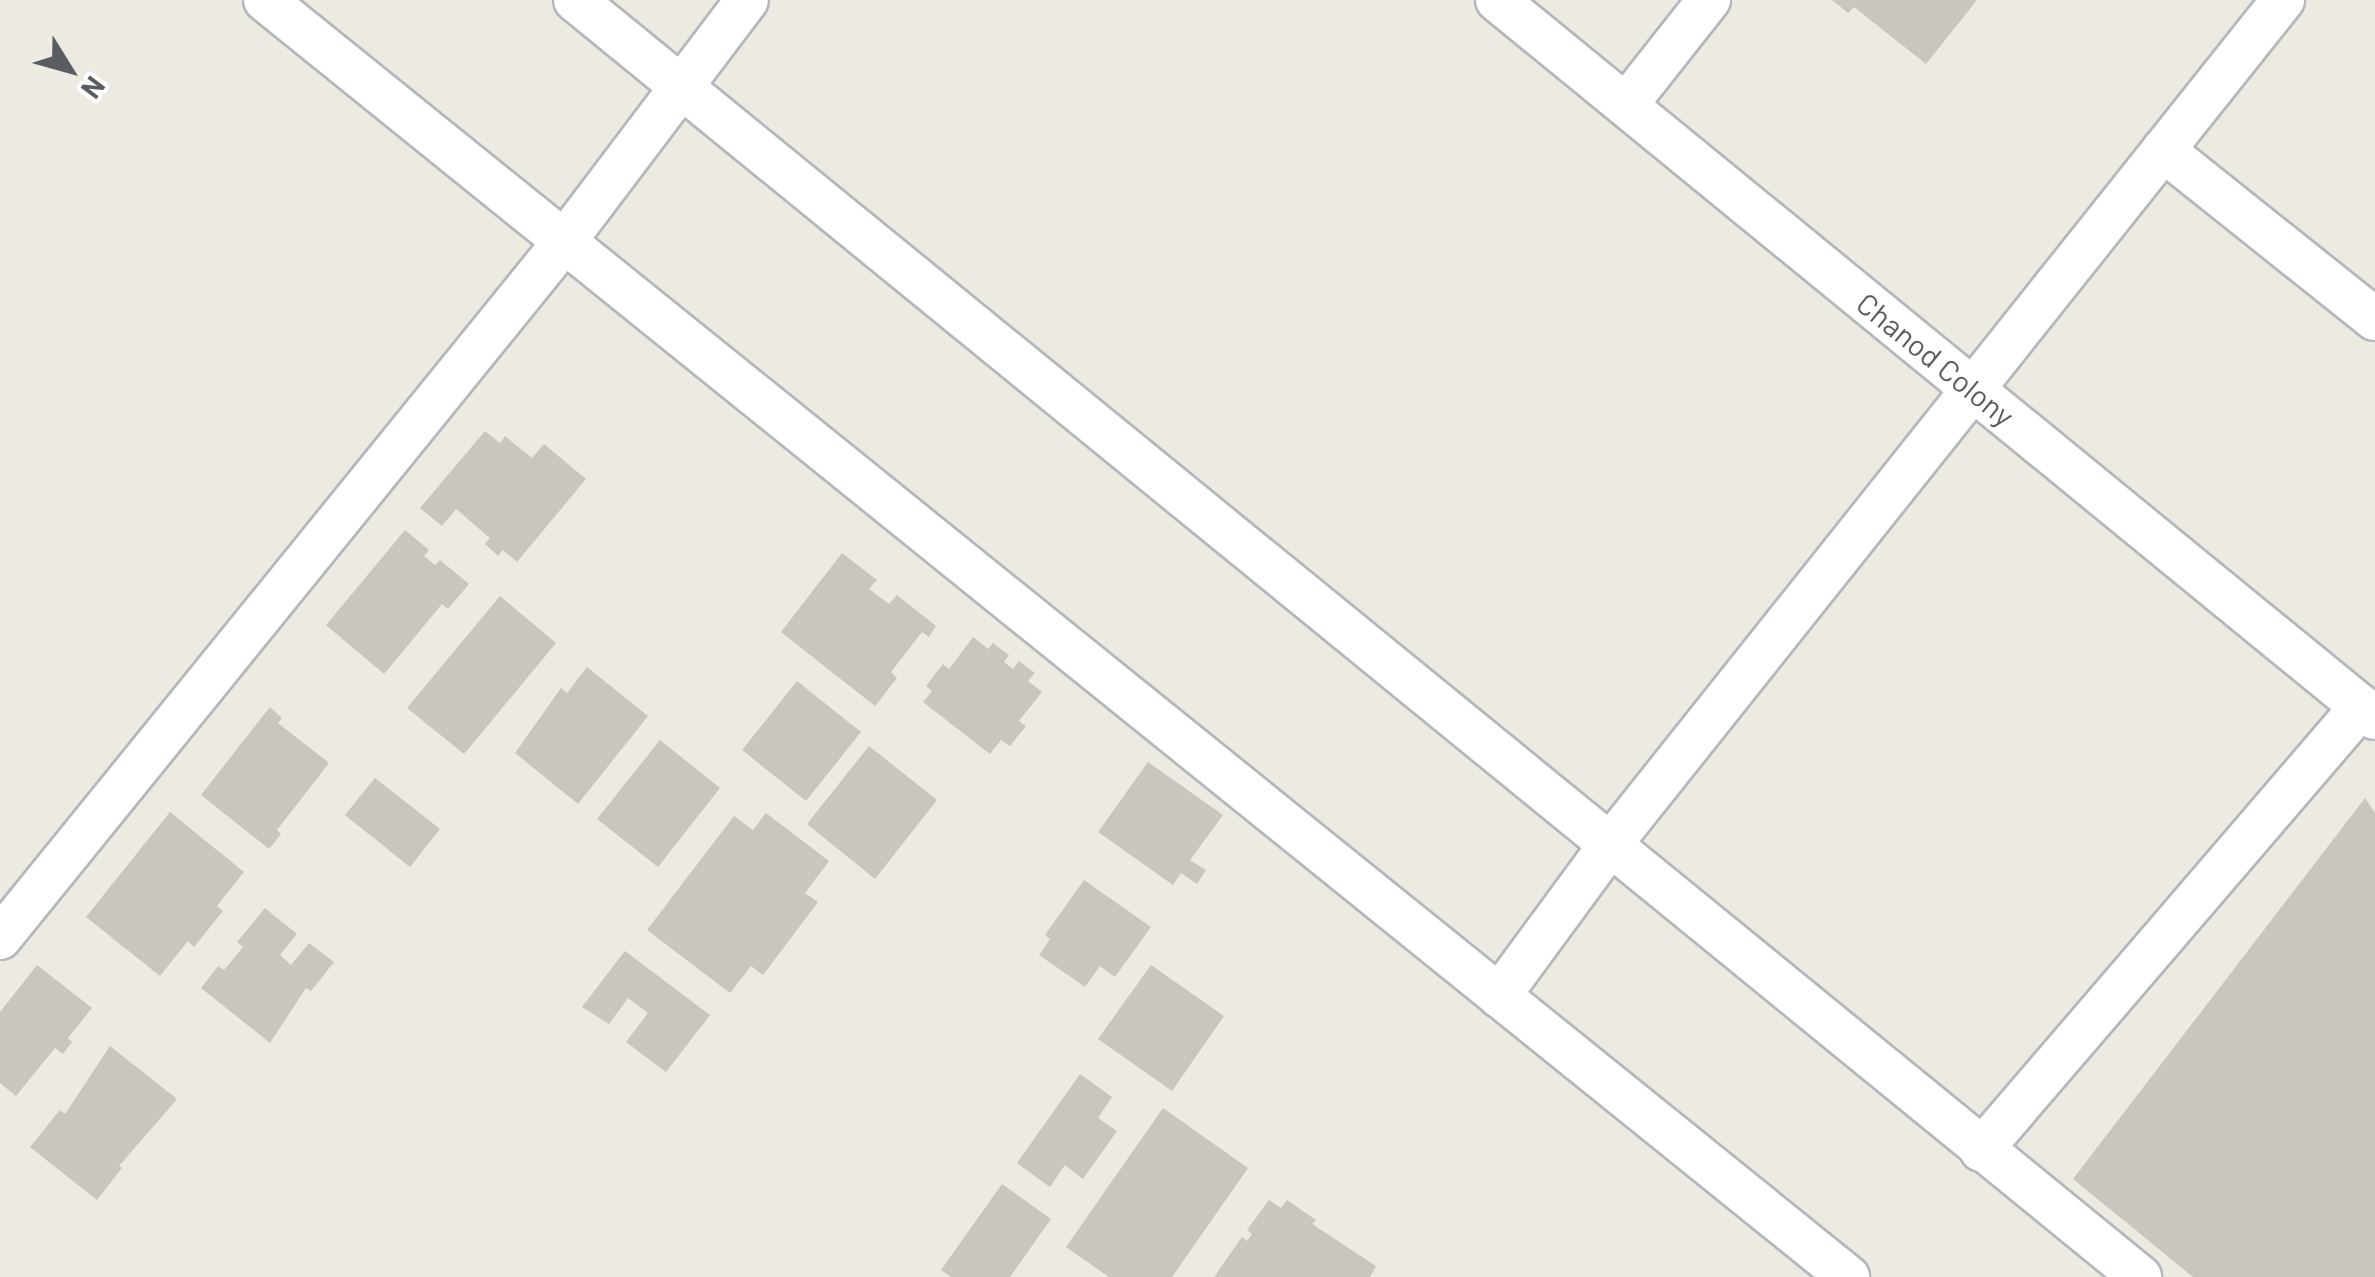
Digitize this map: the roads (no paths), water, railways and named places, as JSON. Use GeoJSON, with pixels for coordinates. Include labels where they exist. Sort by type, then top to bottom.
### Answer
{"type":"FeatureCollection","features":[{"type":"Feature","properties":{"kind":"street"},"geometry":{"type":"LineString","coordinates":[[265,0],[1848,1277]]}},
{"type":"Feature","properties":{"kind":"street"},"geometry":{"type":"LineString","coordinates":[[576,0],[2140,1277]]}},
{"type":"Feature","properties":{"kind":"street"},"geometry":{"type":"LineString","coordinates":[[0,938],[564,242],[748,0]]}},
{"type":"Feature","properties":{"kind":"street","name":"Chanod Colony"},"geometry":{"type":"LineString","coordinates":[[1497,0],[2368,712]]}},
{"type":"Feature","properties":{"kind":"street"},"geometry":{"type":"LineString","coordinates":[[1626,105],[1709,0]]}},
{"type":"Feature","properties":{"kind":"street"},"geometry":{"type":"LineString","coordinates":[[1500,996],[1609,846],[2283,0]]}},
{"type":"Feature","properties":{"kind":"street"},"geometry":{"type":"LineString","coordinates":[[2163,150],[2375,319]]}},
{"type":"Feature","properties":{"kind":"street"},"geometry":{"type":"LineString","coordinates":[[1981,1150],[2368,712]]}}]}
